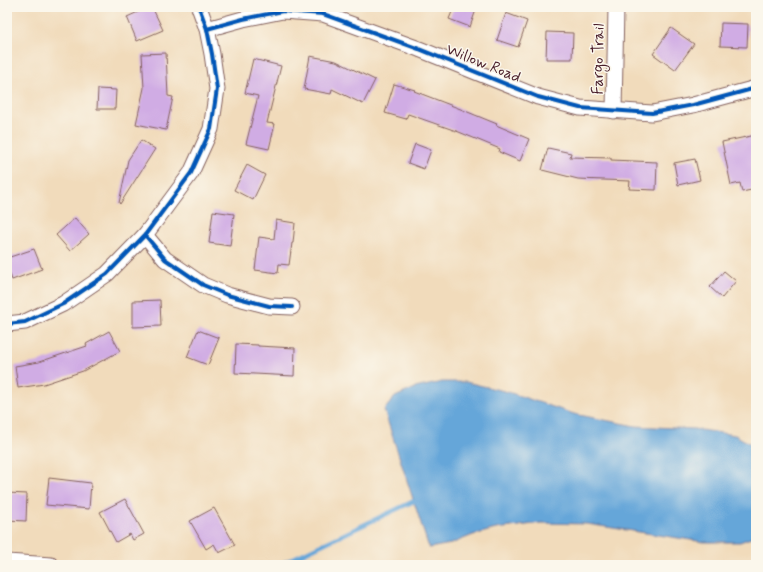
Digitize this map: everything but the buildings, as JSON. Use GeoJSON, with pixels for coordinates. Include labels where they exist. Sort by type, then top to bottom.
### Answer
{"type":"FeatureCollection","features":[{"type":"Feature","properties":{"kind":"street"},"geometry":{"type":"LineString","coordinates":[[7,324],[25,322],[63,304],[107,274],[145,235],[191,173],[211,129],[217,90],[212,54],[206,29],[198,7]]}},
{"type":"Feature","properties":{"kind":"street","name":"Fargo Trail"},"geometry":{"type":"LineString","coordinates":[[614,111],[616,7]]}},
{"type":"Feature","properties":{"kind":"street","name":"Willow Road"},"geometry":{"type":"LineString","coordinates":[[206,29],[243,19],[283,11],[323,14],[419,49],[538,97],[580,108],[652,113],[693,106],[756,88]]}},
{"type":"Feature","properties":{"kind":"street"},"geometry":{"type":"LineString","coordinates":[[145,235],[165,259],[203,285],[227,295],[269,306],[292,307]]}},
{"type":"Feature","properties":{"kind":"street"},"geometry":{"type":"LineString","coordinates":[[7,562],[50,565]]}},
{"type":"Feature","properties":{"kind":"water"},"geometry":{"type":"Polygon","coordinates":[[[442,382],[466,382],[508,392],[574,414],[635,426],[694,429],[735,435],[756,447],[756,536],[740,542],[704,542],[587,524],[541,523],[496,529],[473,535],[451,544],[429,548],[384,410],[395,397],[415,388],[442,382]]]}},
{"type":"Feature","properties":{"kind":"waterway"},"geometry":{"type":"LineString","coordinates":[[279,565],[414,501],[419,502]]}},
{"type":"Feature","properties":{"kind":"cycle path"},"geometry":{"type":"LineString","coordinates":[[7,324],[25,322],[63,304],[107,274],[145,235],[191,173],[211,129],[217,89],[207,29],[199,7]]}},
{"type":"Feature","properties":{"kind":"cycle path"},"geometry":{"type":"LineString","coordinates":[[207,29],[243,19],[283,11],[323,14],[419,49],[538,97],[580,108],[652,113],[693,105],[756,88]]}},
{"type":"Feature","properties":{"kind":"cycle path"},"geometry":{"type":"LineString","coordinates":[[145,235],[165,259],[203,285],[227,295],[269,306],[292,307]]}}]}
